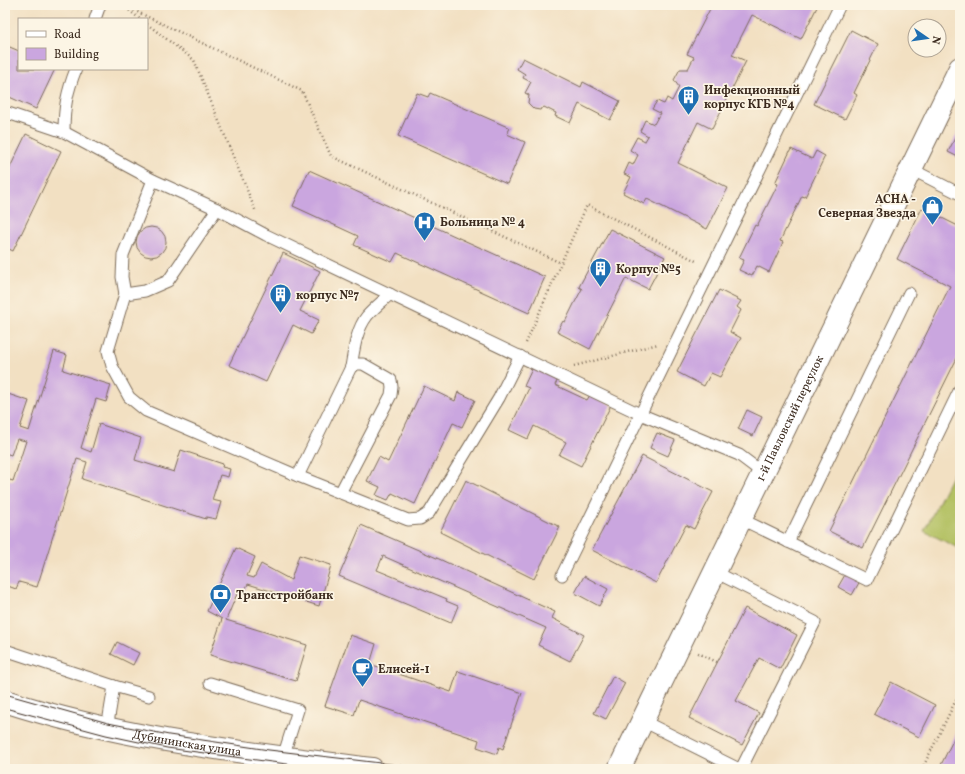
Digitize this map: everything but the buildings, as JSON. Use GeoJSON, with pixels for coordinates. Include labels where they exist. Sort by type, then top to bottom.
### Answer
{"type":"FeatureCollection","features":[{"type":"Feature","properties":{"kind":"street","name":"1-й Павловский переулок"},"geometry":{"type":"LineString","coordinates":[[619,769],[960,68]]}},
{"type":"Feature","properties":{"kind":"street","name":"Дубининская улица"},"geometry":{"type":"LineString","coordinates":[[5,701],[107,729],[167,741],[372,769]]}},
{"type":"Feature","properties":{"kind":"lane"},"geometry":{"type":"LineString","coordinates":[[95,18],[100,5]]}},
{"type":"Feature","properties":{"kind":"lane"},"geometry":{"type":"LineString","coordinates":[[562,575],[840,5]]}},
{"type":"Feature","properties":{"kind":"lane"},"geometry":{"type":"LineString","coordinates":[[64,132],[64,113],[68,90],[76,70]]}},
{"type":"Feature","properties":{"kind":"lane"},"geometry":{"type":"LineString","coordinates":[[5,112],[64,132],[153,180],[640,414],[739,455],[764,473]]}},
{"type":"Feature","properties":{"kind":"lane"},"geometry":{"type":"LineString","coordinates":[[911,169],[960,194]]}},
{"type":"Feature","properties":{"kind":"lane"},"geometry":{"type":"LineString","coordinates":[[153,180],[123,255],[122,277],[125,294],[108,350],[112,366],[129,397],[146,411],[298,476],[408,520],[420,519],[429,513],[499,398],[520,356]]}},
{"type":"Feature","properties":{"kind":"lane"},"geometry":{"type":"LineString","coordinates":[[125,294],[145,291],[168,281],[217,210]]}},
{"type":"Feature","properties":{"kind":"lane"},"geometry":{"type":"LineString","coordinates":[[788,542],[909,293]]}},
{"type":"Feature","properties":{"kind":"lane"},"geometry":{"type":"LineString","coordinates":[[298,476],[351,367],[361,327],[367,317],[390,294]]}},
{"type":"Feature","properties":{"kind":"lane"},"geometry":{"type":"LineString","coordinates":[[340,493],[391,395],[392,387],[390,380],[363,364],[357,364],[351,367]]}},
{"type":"Feature","properties":{"kind":"lane"},"geometry":{"type":"LineString","coordinates":[[741,519],[867,580],[960,389]]}},
{"type":"Feature","properties":{"kind":"lane"},"geometry":{"type":"LineString","coordinates":[[643,721],[740,769],[815,622],[715,572]]}},
{"type":"Feature","properties":{"kind":"lane"},"geometry":{"type":"LineString","coordinates":[[5,650],[149,696]]}},
{"type":"Feature","properties":{"kind":"lane"},"geometry":{"type":"LineString","coordinates":[[210,683],[298,710],[283,757]]}},
{"type":"Feature","properties":{"kind":"lane"},"geometry":{"type":"LineString","coordinates":[[107,729],[114,686]]}},
{"type":"Feature","properties":{"kind":"path"},"geometry":{"type":"LineString","coordinates":[[122,5],[139,18]]}},
{"type":"Feature","properties":{"kind":"path"},"geometry":{"type":"LineString","coordinates":[[122,5],[302,91],[331,156],[561,262]]}},
{"type":"Feature","properties":{"kind":"path"},"geometry":{"type":"LineString","coordinates":[[148,25],[194,60],[266,235]]}},
{"type":"Feature","properties":{"kind":"path"},"geometry":{"type":"LineString","coordinates":[[520,356],[561,262],[588,205],[711,268]]}},
{"type":"Feature","properties":{"kind":"path"},"geometry":{"type":"LineString","coordinates":[[553,372],[677,339]]}},
{"type":"Feature","properties":{"kind":"path"},"geometry":{"type":"LineString","coordinates":[[698,653],[717,662]]}},
{"type":"Feature","properties":{"kind":"path"},"geometry":{"type":"LineString","coordinates":[[922,769],[960,692]]}},
{"type":"Feature","properties":{"kind":"green space"},"geometry":{"type":"Polygon","coordinates":[[[960,460],[960,549],[924,531],[960,460]]]}},
{"type":"Feature","properties":{"kind":"tram line"},"geometry":{"type":"LineString","coordinates":[[5,694],[108,723],[169,735],[269,750],[432,769]]}},
{"type":"Feature","properties":{"kind":"tram line"},"geometry":{"type":"LineString","coordinates":[[5,708],[106,735],[167,748],[324,769]]}},
{"type":"Feature","properties":{"kind":"place","name":"Инфекционный корпус КГБ №4"},"geometry":{"type":"Point","coordinates":[688,116]}},
{"type":"Feature","properties":{"kind":"place","name":"АСНА - Северная Звезда"},"geometry":{"type":"Point","coordinates":[932,226]}},
{"type":"Feature","properties":{"kind":"place","name":"Больница № 4"},"geometry":{"type":"Point","coordinates":[424,242]}},
{"type":"Feature","properties":{"kind":"place","name":"Корпус №5"},"geometry":{"type":"Point","coordinates":[601,288]}},
{"type":"Feature","properties":{"kind":"place","name":"корпус №7"},"geometry":{"type":"Point","coordinates":[281,314]}},
{"type":"Feature","properties":{"kind":"place","name":"Трансстройбанк"},"geometry":{"type":"Point","coordinates":[221,614]}},
{"type":"Feature","properties":{"kind":"place","name":"Елисей-1"},"geometry":{"type":"Point","coordinates":[363,688]}}]}
